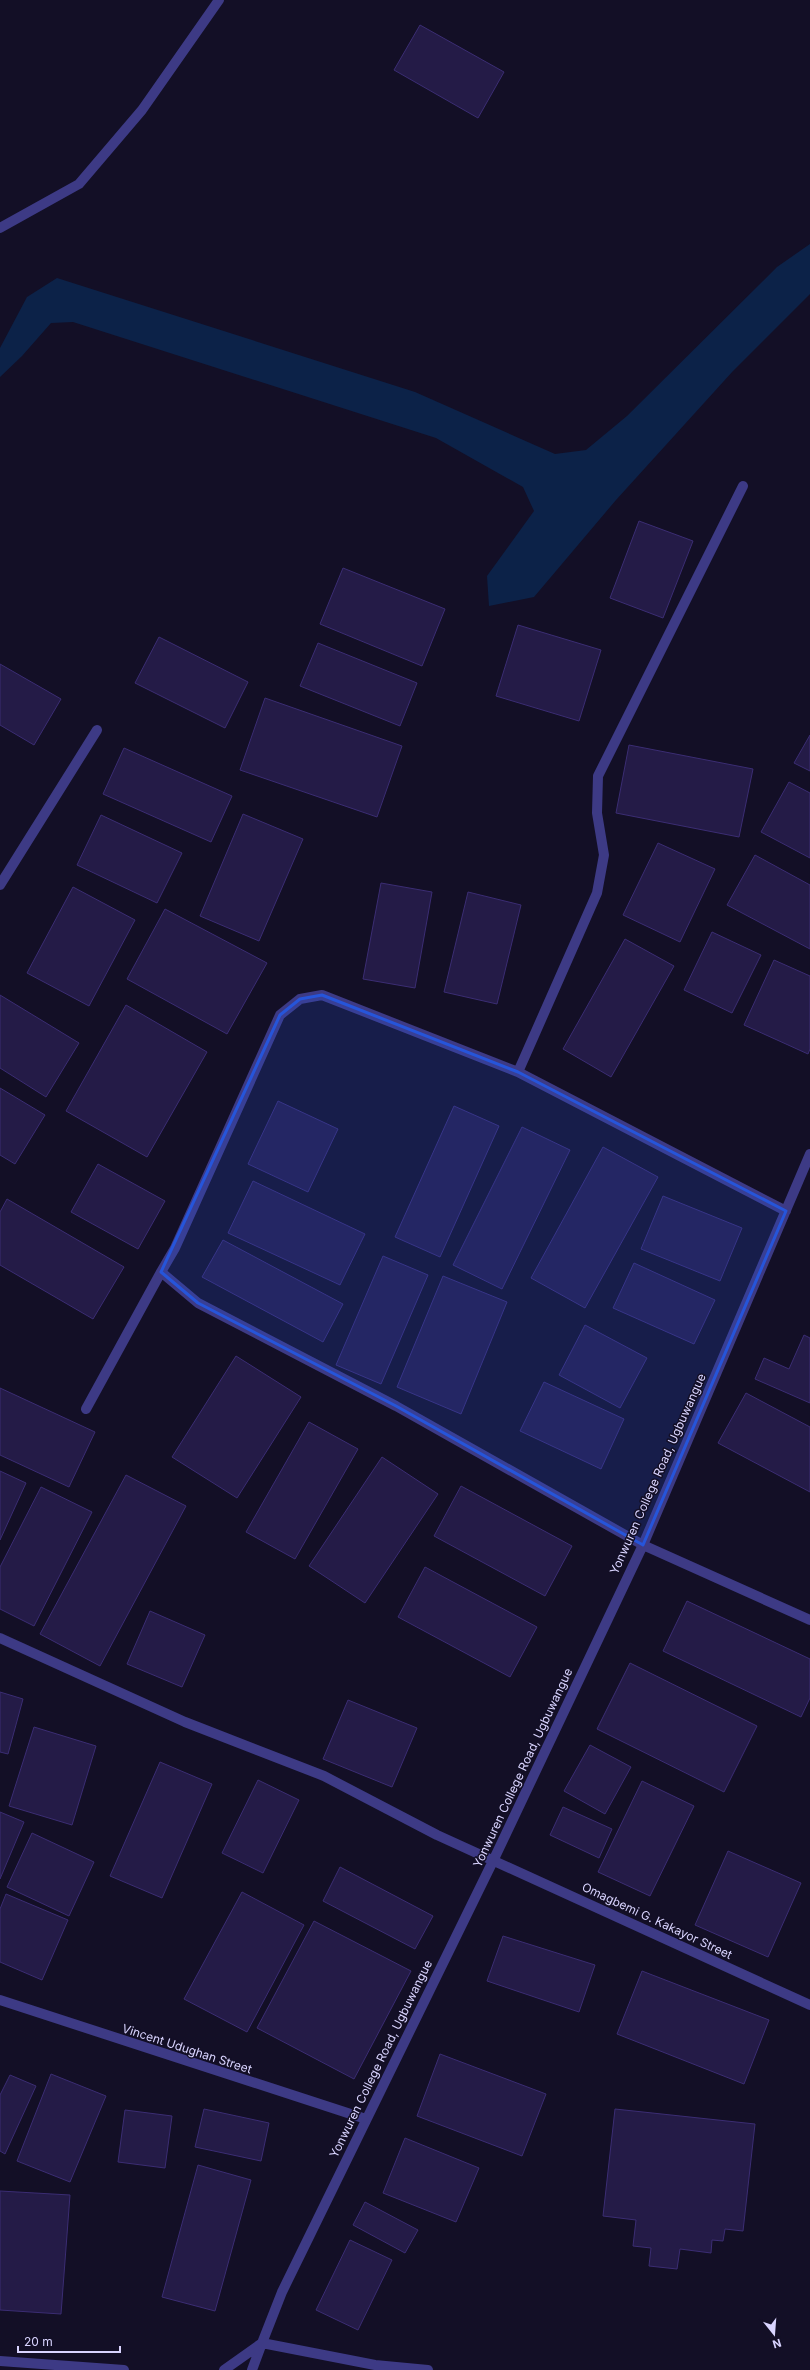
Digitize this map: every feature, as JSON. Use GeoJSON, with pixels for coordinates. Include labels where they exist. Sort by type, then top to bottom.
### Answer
{"type":"FeatureCollection","features":[{"type":"Feature","properties":{"kind":"street"},"geometry":{"type":"LineString","coordinates":[[0,228],[79,184],[142,110],[219,0]]}},
{"type":"Feature","properties":{"kind":"street"},"geometry":{"type":"LineString","coordinates":[[518,1072],[597,892],[604,855],[598,813],[598,776],[743,486]]}},
{"type":"Feature","properties":{"kind":"street"},"geometry":{"type":"LineString","coordinates":[[0,885],[97,730]]}},
{"type":"Feature","properties":{"kind":"street"},"geometry":{"type":"LineString","coordinates":[[86,1409],[175,1248],[280,1015],[300,999],[322,995],[518,1072],[786,1211]]}},
{"type":"Feature","properties":{"kind":"street","name":"Yonwuren College Road, Ugbuwangue"},"geometry":{"type":"LineString","coordinates":[[252,2370],[282,2292],[494,1859],[643,1545],[810,1154]]}},
{"type":"Feature","properties":{"kind":"street"},"geometry":{"type":"LineString","coordinates":[[161,1272],[198,1303],[396,1406],[643,1545],[810,1620]]}},
{"type":"Feature","properties":{"kind":"street","name":"Omagbemi G. Kakayor Street"},"geometry":{"type":"LineString","coordinates":[[0,1638],[185,1722],[324,1776],[437,1835],[494,1859],[810,2005]]}},
{"type":"Feature","properties":{"kind":"street","name":"Vincent Udughan Street"},"geometry":{"type":"LineString","coordinates":[[0,2000],[366,2119]]}},
{"type":"Feature","properties":{"kind":"street"},"geometry":{"type":"LineString","coordinates":[[224,2370],[262,2343],[375,2365],[428,2370]]}},
{"type":"Feature","properties":{"kind":"street"},"geometry":{"type":"LineString","coordinates":[[0,2361],[124,2370]]}},
{"type":"Feature","properties":{"kind":"highlighted area"},"geometry":{"type":"Polygon","coordinates":[[[322,995],[518,1072],[786,1211],[643,1545],[396,1406],[198,1303],[161,1272],[280,1015],[300,999],[322,995]]]}},
{"type":"Feature","properties":{"kind":"water"},"geometry":{"type":"Polygon","coordinates":[[[810,244],[810,294],[733,371],[616,500],[534,597],[489,606],[487,576],[534,511],[523,487],[436,438],[73,322],[51,323],[22,356],[0,377],[0,348],[27,297],[57,278],[415,392],[555,454],[586,450],[627,416],[777,267],[810,244]]]}},
{"type":"Feature","properties":{"kind":"building"},"geometry":{"type":"Polygon","coordinates":[[[420,25],[504,72],[478,118],[394,70],[420,25]]]}},
{"type":"Feature","properties":{"kind":"building"},"geometry":{"type":"Polygon","coordinates":[[[639,521],[693,541],[663,618],[610,598],[639,521]]]}},
{"type":"Feature","properties":{"kind":"building"},"geometry":{"type":"Polygon","coordinates":[[[343,568],[445,609],[422,666],[320,624],[343,568]]]}},
{"type":"Feature","properties":{"kind":"building"},"geometry":{"type":"Polygon","coordinates":[[[518,625],[601,650],[579,721],[496,696],[518,625]]]}},
{"type":"Feature","properties":{"kind":"building"},"geometry":{"type":"Polygon","coordinates":[[[159,637],[248,682],[225,728],[135,683],[159,637]]]}},
{"type":"Feature","properties":{"kind":"building"},"geometry":{"type":"Polygon","coordinates":[[[318,643],[417,683],[400,726],[300,686],[318,643]]]}},
{"type":"Feature","properties":{"kind":"building"},"geometry":{"type":"Polygon","coordinates":[[[0,664],[61,699],[34,745],[0,725],[0,664]]]}},
{"type":"Feature","properties":{"kind":"building"},"geometry":{"type":"Polygon","coordinates":[[[265,698],[402,746],[377,817],[240,770],[265,698]]]}},
{"type":"Feature","properties":{"kind":"building"},"geometry":{"type":"Polygon","coordinates":[[[810,735],[810,771],[794,763],[810,735]]]}},
{"type":"Feature","properties":{"kind":"building"},"geometry":{"type":"Polygon","coordinates":[[[629,745],[753,769],[739,837],[616,813],[629,745]]]}},
{"type":"Feature","properties":{"kind":"building"},"geometry":{"type":"Polygon","coordinates":[[[124,748],[232,796],[211,842],[103,794],[124,748]]]}},
{"type":"Feature","properties":{"kind":"building"},"geometry":{"type":"Polygon","coordinates":[[[789,782],[810,793],[810,858],[761,832],[789,782]]]}},
{"type":"Feature","properties":{"kind":"building"},"geometry":{"type":"Polygon","coordinates":[[[243,814],[303,839],[259,941],[200,916],[243,814]]]}},
{"type":"Feature","properties":{"kind":"building"},"geometry":{"type":"Polygon","coordinates":[[[101,815],[182,853],[157,903],[77,865],[101,815]]]}},
{"type":"Feature","properties":{"kind":"building"},"geometry":{"type":"Polygon","coordinates":[[[658,843],[715,869],[680,942],[623,915],[658,843]]]}},
{"type":"Feature","properties":{"kind":"building"},"geometry":{"type":"Polygon","coordinates":[[[755,855],[810,885],[810,949],[727,905],[755,855]]]}},
{"type":"Feature","properties":{"kind":"building"},"geometry":{"type":"Polygon","coordinates":[[[381,883],[432,892],[415,988],[363,979],[381,883]]]}},
{"type":"Feature","properties":{"kind":"building"},"geometry":{"type":"Polygon","coordinates":[[[73,887],[135,920],[89,1006],[27,973],[73,887]]]}},
{"type":"Feature","properties":{"kind":"building"},"geometry":{"type":"Polygon","coordinates":[[[468,892],[521,905],[497,1004],[444,992],[468,892]]]}},
{"type":"Feature","properties":{"kind":"building"},"geometry":{"type":"Polygon","coordinates":[[[165,909],[267,963],[227,1034],[127,979],[165,909]]]}},
{"type":"Feature","properties":{"kind":"building"},"geometry":{"type":"Polygon","coordinates":[[[712,932],[761,955],[732,1013],[684,990],[712,932]]]}},
{"type":"Feature","properties":{"kind":"building"},"geometry":{"type":"Polygon","coordinates":[[[625,939],[674,966],[611,1077],[563,1049],[625,939]]]}},
{"type":"Feature","properties":{"kind":"building"},"geometry":{"type":"Polygon","coordinates":[[[774,960],[810,976],[810,1049],[808,1054],[744,1025],[774,960]]]}},
{"type":"Feature","properties":{"kind":"building"},"geometry":{"type":"Polygon","coordinates":[[[0,995],[79,1043],[46,1097],[0,1068],[0,995]]]}},
{"type":"Feature","properties":{"kind":"building"},"geometry":{"type":"Polygon","coordinates":[[[126,1005],[207,1052],[147,1157],[66,1111],[126,1005]]]}},
{"type":"Feature","properties":{"kind":"building"},"geometry":{"type":"Polygon","coordinates":[[[0,1088],[45,1115],[15,1164],[0,1155],[0,1088]]]}},
{"type":"Feature","properties":{"kind":"building"},"geometry":{"type":"Polygon","coordinates":[[[278,1101],[338,1129],[308,1192],[248,1164],[278,1101]]]}},
{"type":"Feature","properties":{"kind":"building"},"geometry":{"type":"Polygon","coordinates":[[[454,1106],[499,1126],[440,1257],[395,1237],[454,1106]]]}},
{"type":"Feature","properties":{"kind":"building"},"geometry":{"type":"Polygon","coordinates":[[[522,1127],[570,1150],[502,1289],[453,1265],[522,1127]]]}},
{"type":"Feature","properties":{"kind":"building"},"geometry":{"type":"Polygon","coordinates":[[[603,1147],[658,1177],[585,1308],[531,1278],[603,1147]]]}},
{"type":"Feature","properties":{"kind":"building"},"geometry":{"type":"Polygon","coordinates":[[[98,1164],[165,1201],[138,1249],[71,1212],[98,1164]]]}},
{"type":"Feature","properties":{"kind":"building"},"geometry":{"type":"Polygon","coordinates":[[[253,1181],[365,1234],[340,1285],[228,1233],[253,1181]]]}},
{"type":"Feature","properties":{"kind":"building"},"geometry":{"type":"Polygon","coordinates":[[[663,1196],[742,1228],[720,1281],[641,1249],[663,1196]]]}},
{"type":"Feature","properties":{"kind":"building"},"geometry":{"type":"Polygon","coordinates":[[[7,1199],[124,1267],[93,1319],[0,1265],[0,1212],[7,1199]]]}},
{"type":"Feature","properties":{"kind":"building"},"geometry":{"type":"Polygon","coordinates":[[[223,1240],[343,1304],[323,1342],[202,1277],[223,1240]]]}},
{"type":"Feature","properties":{"kind":"building"},"geometry":{"type":"Polygon","coordinates":[[[383,1256],[428,1275],[381,1384],[336,1365],[383,1256]]]}},
{"type":"Feature","properties":{"kind":"building"},"geometry":{"type":"Polygon","coordinates":[[[634,1263],[715,1300],[694,1344],[613,1308],[634,1263]]]}},
{"type":"Feature","properties":{"kind":"building"},"geometry":{"type":"Polygon","coordinates":[[[443,1276],[507,1302],[461,1414],[397,1387],[443,1276]]]}},
{"type":"Feature","properties":{"kind":"building"},"geometry":{"type":"Polygon","coordinates":[[[585,1325],[647,1358],[620,1408],[559,1375],[585,1325]]]}},
{"type":"Feature","properties":{"kind":"building"},"geometry":{"type":"Polygon","coordinates":[[[804,1335],[810,1338],[810,1403],[755,1379],[764,1358],[789,1369],[804,1335]]]}},
{"type":"Feature","properties":{"kind":"building"},"geometry":{"type":"Polygon","coordinates":[[[236,1356],[301,1397],[237,1498],[172,1457],[236,1356]]]}},
{"type":"Feature","properties":{"kind":"building"},"geometry":{"type":"Polygon","coordinates":[[[544,1382],[624,1419],[601,1469],[520,1431],[544,1382]]]}},
{"type":"Feature","properties":{"kind":"building"},"geometry":{"type":"Polygon","coordinates":[[[0,1388],[95,1432],[69,1487],[0,1455],[0,1388]]]}},
{"type":"Feature","properties":{"kind":"building"},"geometry":{"type":"Polygon","coordinates":[[[746,1393],[810,1427],[810,1492],[718,1443],[746,1393]]]}},
{"type":"Feature","properties":{"kind":"building"},"geometry":{"type":"Polygon","coordinates":[[[309,1422],[358,1449],[295,1559],[246,1532],[309,1422]]]}},
{"type":"Feature","properties":{"kind":"building"},"geometry":{"type":"Polygon","coordinates":[[[382,1457],[438,1494],[365,1603],[309,1566],[382,1457]]]}},
{"type":"Feature","properties":{"kind":"building"},"geometry":{"type":"Polygon","coordinates":[[[0,1471],[26,1483],[0,1540],[0,1471]]]}},
{"type":"Feature","properties":{"kind":"building"},"geometry":{"type":"Polygon","coordinates":[[[126,1475],[186,1506],[100,1666],[40,1634],[126,1475]]]}},
{"type":"Feature","properties":{"kind":"building"},"geometry":{"type":"Polygon","coordinates":[[[461,1486],[572,1546],[545,1596],[434,1536],[461,1486]]]}},
{"type":"Feature","properties":{"kind":"building"},"geometry":{"type":"Polygon","coordinates":[[[41,1487],[92,1512],[34,1626],[0,1609],[0,1567],[41,1487]]]}},
{"type":"Feature","properties":{"kind":"building"},"geometry":{"type":"Polygon","coordinates":[[[425,1567],[537,1627],[510,1677],[398,1617],[425,1567]]]}},
{"type":"Feature","properties":{"kind":"building"},"geometry":{"type":"Polygon","coordinates":[[[687,1601],[810,1659],[810,1698],[801,1717],[663,1651],[687,1601]]]}},
{"type":"Feature","properties":{"kind":"building"},"geometry":{"type":"Polygon","coordinates":[[[150,1611],[205,1635],[182,1687],[127,1664],[150,1611]]]}},
{"type":"Feature","properties":{"kind":"building"},"geometry":{"type":"Polygon","coordinates":[[[630,1663],[757,1726],[724,1792],[597,1729],[630,1663]]]}},
{"type":"Feature","properties":{"kind":"building"},"geometry":{"type":"Polygon","coordinates":[[[0,1692],[23,1699],[8,1754],[0,1752],[0,1692]]]}},
{"type":"Feature","properties":{"kind":"building"},"geometry":{"type":"Polygon","coordinates":[[[348,1700],[417,1728],[392,1787],[323,1759],[348,1700]]]}},
{"type":"Feature","properties":{"kind":"building"},"geometry":{"type":"Polygon","coordinates":[[[34,1727],[96,1746],[72,1825],[9,1806],[34,1727]]]}},
{"type":"Feature","properties":{"kind":"building"},"geometry":{"type":"Polygon","coordinates":[[[590,1745],[631,1767],[605,1814],[564,1791],[590,1745]]]}},
{"type":"Feature","properties":{"kind":"building"},"geometry":{"type":"Polygon","coordinates":[[[160,1762],[212,1784],[162,1898],[110,1876],[160,1762]]]}},
{"type":"Feature","properties":{"kind":"building"},"geometry":{"type":"Polygon","coordinates":[[[258,1780],[299,1800],[263,1873],[222,1853],[258,1780]]]}},
{"type":"Feature","properties":{"kind":"building"},"geometry":{"type":"Polygon","coordinates":[[[642,1781],[694,1806],[650,1896],[598,1872],[642,1781]]]}},
{"type":"Feature","properties":{"kind":"building"},"geometry":{"type":"Polygon","coordinates":[[[563,1807],[612,1829],[599,1858],[550,1835],[563,1807]]]}},
{"type":"Feature","properties":{"kind":"building"},"geometry":{"type":"Polygon","coordinates":[[[0,1812],[24,1822],[0,1879],[0,1812]]]}},
{"type":"Feature","properties":{"kind":"building"},"geometry":{"type":"Polygon","coordinates":[[[32,1833],[94,1862],[69,1916],[7,1887],[32,1833]]]}},
{"type":"Feature","properties":{"kind":"building"},"geometry":{"type":"Polygon","coordinates":[[[728,1851],[801,1883],[768,1957],[695,1925],[728,1851]]]}},
{"type":"Feature","properties":{"kind":"building"},"geometry":{"type":"Polygon","coordinates":[[[340,1867],[433,1916],[415,1949],[323,1901],[340,1867]]]}},
{"type":"Feature","properties":{"kind":"building"},"geometry":{"type":"Polygon","coordinates":[[[242,1892],[304,1925],[247,2032],[184,1999],[242,1892]]]}},
{"type":"Feature","properties":{"kind":"building"},"geometry":{"type":"Polygon","coordinates":[[[6,1894],[68,1920],[42,1980],[0,1962],[0,1909],[6,1894]]]}},
{"type":"Feature","properties":{"kind":"building"},"geometry":{"type":"Polygon","coordinates":[[[314,1921],[411,1971],[354,2079],[257,2028],[314,1921]]]}},
{"type":"Feature","properties":{"kind":"building"},"geometry":{"type":"Polygon","coordinates":[[[503,1936],[595,1965],[579,2012],[487,1981],[503,1936]]]}},
{"type":"Feature","properties":{"kind":"building"},"geometry":{"type":"Polygon","coordinates":[[[642,1971],[769,2020],[744,2084],[617,2034],[642,1971]]]}},
{"type":"Feature","properties":{"kind":"building"},"geometry":{"type":"Polygon","coordinates":[[[440,2054],[546,2094],[522,2156],[417,2116],[440,2054]]]}},
{"type":"Feature","properties":{"kind":"building"},"geometry":{"type":"Polygon","coordinates":[[[51,2074],[106,2096],[70,2182],[17,2161],[51,2074]]]}},
{"type":"Feature","properties":{"kind":"building"},"geometry":{"type":"Polygon","coordinates":[[[10,2075],[36,2086],[5,2154],[0,2151],[0,2095],[10,2075]]]}},
{"type":"Feature","properties":{"kind":"building"},"geometry":{"type":"Polygon","coordinates":[[[204,2109],[269,2123],[261,2161],[195,2147],[204,2109]]]}},
{"type":"Feature","properties":{"kind":"building"},"geometry":{"type":"Polygon","coordinates":[[[615,2109],[755,2124],[743,2231],[725,2229],[723,2241],[712,2240],[711,2253],[680,2249],[677,2269],[649,2266],[651,2248],[633,2246],[636,2220],[603,2216],[615,2109]]]}},
{"type":"Feature","properties":{"kind":"building"},"geometry":{"type":"Polygon","coordinates":[[[125,2110],[172,2116],[165,2168],[118,2162],[125,2110]]]}},
{"type":"Feature","properties":{"kind":"building"},"geometry":{"type":"Polygon","coordinates":[[[405,2138],[479,2168],[456,2222],[383,2193],[405,2138]]]}},
{"type":"Feature","properties":{"kind":"building"},"geometry":{"type":"Polygon","coordinates":[[[198,2165],[251,2180],[215,2311],[162,2297],[198,2165]]]}},
{"type":"Feature","properties":{"kind":"building"},"geometry":{"type":"Polygon","coordinates":[[[0,2191],[70,2195],[61,2314],[0,2310],[0,2191]]]}},
{"type":"Feature","properties":{"kind":"building"},"geometry":{"type":"Polygon","coordinates":[[[365,2202],[418,2230],[405,2253],[353,2225],[365,2202]]]}},
{"type":"Feature","properties":{"kind":"building"},"geometry":{"type":"Polygon","coordinates":[[[350,2240],[392,2260],[358,2330],[316,2310],[350,2240]]]}}]}
